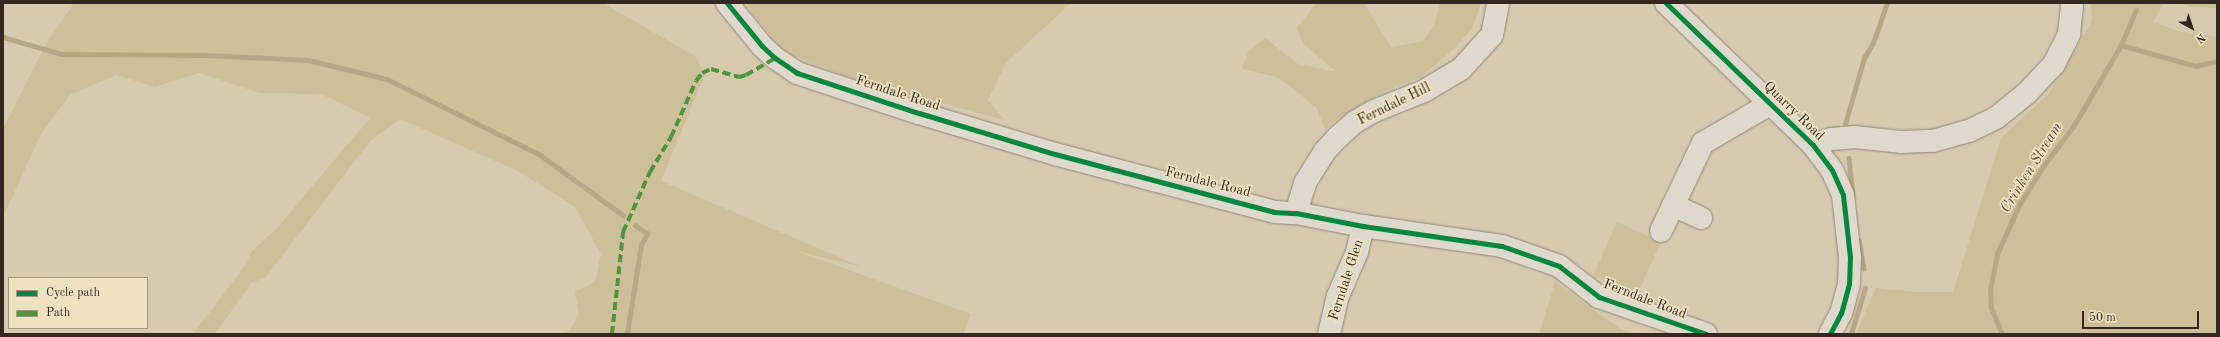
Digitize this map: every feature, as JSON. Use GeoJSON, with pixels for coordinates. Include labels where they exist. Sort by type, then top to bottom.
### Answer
{"type":"FeatureCollection","features":[{"type":"Feature","properties":{"kind":"street","name":"Ferndale Road"},"geometry":{"type":"LineString","coordinates":[[728,3],[762,46],[775,58],[797,73],[919,113],[1056,154],[1274,212],[1296,213],[1363,226],[1502,246],[1559,266],[1599,297],[1706,334]]}},
{"type":"Feature","properties":{"kind":"street","name":"Ferndale Hill"},"geometry":{"type":"LineString","coordinates":[[1296,213],[1305,183],[1324,152],[1337,138],[1355,122],[1367,114],[1424,92],[1461,69],[1492,35],[1498,3]]}},
{"type":"Feature","properties":{"kind":"street","name":"Quarry Road"},"geometry":{"type":"LineString","coordinates":[[1666,3],[1813,145],[1832,170],[1843,195],[1850,257],[1849,284],[1842,313],[1830,334]]}},
{"type":"Feature","properties":{"kind":"street"},"geometry":{"type":"LineString","coordinates":[[1813,145],[1832,139],[1855,137],[1900,142],[1933,141],[1969,131],[1996,118],[2027,93],[2054,64],[2069,34],[2072,3]]}},
{"type":"Feature","properties":{"kind":"street"},"geometry":{"type":"LineString","coordinates":[[1661,230],[1703,143],[1770,104]]}},
{"type":"Feature","properties":{"kind":"street"},"geometry":{"type":"LineString","coordinates":[[1673,205],[1701,218]]}},
{"type":"Feature","properties":{"kind":"street","name":"Ferndale Glen"},"geometry":{"type":"LineString","coordinates":[[1329,334],[1338,296],[1357,252],[1363,226]]}},
{"type":"Feature","properties":{"kind":"shaded area"},"geometry":{"type":"Polygon","coordinates":[[[74,3],[603,3],[695,56],[705,74],[661,181],[862,267],[796,251],[971,314],[963,334],[560,334],[569,331],[579,314],[575,292],[595,282],[601,254],[575,207],[518,171],[400,119],[371,140],[265,278],[251,283],[215,334],[193,334],[247,263],[251,252],[277,228],[370,118],[321,94],[260,93],[199,73],[155,87],[116,75],[70,95],[41,134],[3,217],[3,129],[46,44],[74,3]]]}},
{"type":"Feature","properties":{"kind":"shaded area"},"geometry":{"type":"Polygon","coordinates":[[[745,3],[1071,3],[1006,63],[988,100],[1004,120],[862,82],[783,52],[745,3]]]}},
{"type":"Feature","properties":{"kind":"shaded area"},"geometry":{"type":"Polygon","coordinates":[[[1316,3],[1364,3],[1391,47],[1423,41],[1434,25],[1440,3],[1481,3],[1473,27],[1456,47],[1421,77],[1388,90],[1341,116],[1326,130],[1316,107],[1279,78],[1242,69],[1248,52],[1265,38],[1298,64],[1336,72],[1303,43],[1297,28],[1316,3]]]}},
{"type":"Feature","properties":{"kind":"shaded area"},"geometry":{"type":"Polygon","coordinates":[[[2091,3],[2164,3],[2153,22],[2179,31],[2217,37],[2217,334],[1856,334],[1876,288],[1917,292],[1953,292],[2001,138],[2049,93],[2092,21],[2091,3]]]}},
{"type":"Feature","properties":{"kind":"shaded area"},"geometry":{"type":"Polygon","coordinates":[[[2178,3],[2217,3],[2217,8],[2192,7],[2178,3]]]}},
{"type":"Feature","properties":{"kind":"shaded area"},"geometry":{"type":"Polygon","coordinates":[[[1617,222],[1661,242],[1637,295],[1593,275],[1617,222]]]}},
{"type":"Feature","properties":{"kind":"shaded area"},"geometry":{"type":"Polygon","coordinates":[[[1555,282],[1622,330],[1636,334],[1539,334],[1555,282]]]}},
{"type":"Feature","properties":{"kind":"waterway"},"geometry":{"type":"LineString","coordinates":[[1845,124],[1864,58],[1873,43],[1887,3]]}},
{"type":"Feature","properties":{"kind":"waterway","name":"Crinken Stream"},"geometry":{"type":"LineString","coordinates":[[2002,334],[1991,308],[1990,290],[1997,254],[2020,203],[2047,161],[2073,127],[2121,45],[2136,10]]}},
{"type":"Feature","properties":{"kind":"waterway"},"geometry":{"type":"LineString","coordinates":[[3,37],[62,54],[206,55],[308,60],[387,79],[539,154],[623,215]]}},
{"type":"Feature","properties":{"kind":"waterway","name":"Crinken Stream"},"geometry":{"type":"LineString","coordinates":[[2121,45],[2196,66],[2217,61]]}},
{"type":"Feature","properties":{"kind":"waterway"},"geometry":{"type":"LineString","coordinates":[[1849,158],[1853,195]]}},
{"type":"Feature","properties":{"kind":"waterway"},"geometry":{"type":"LineString","coordinates":[[627,334],[641,245],[647,234],[636,226]]}},
{"type":"Feature","properties":{"kind":"waterway"},"geometry":{"type":"LineString","coordinates":[[1859,240],[1864,269]]}},
{"type":"Feature","properties":{"kind":"waterway"},"geometry":{"type":"LineString","coordinates":[[1851,334],[1865,288]]}},
{"type":"Feature","properties":{"kind":"marked path"},"geometry":{"type":"LineString","coordinates":[[612,334],[623,232],[650,172],[671,137],[696,81],[702,73],[711,69],[739,77],[746,75],[775,58]]}},
{"type":"Feature","properties":{"kind":"cycle path"},"geometry":{"type":"LineString","coordinates":[[727,3],[762,46],[775,58],[797,73],[919,113],[1055,154],[1274,212],[1296,213],[1363,226],[1502,246],[1559,266],[1599,297],[1706,334]]}},
{"type":"Feature","properties":{"kind":"cycle path"},"geometry":{"type":"LineString","coordinates":[[1666,3],[1813,145],[1832,170],[1843,195],[1850,257],[1849,284],[1841,313],[1830,334]]}}]}
